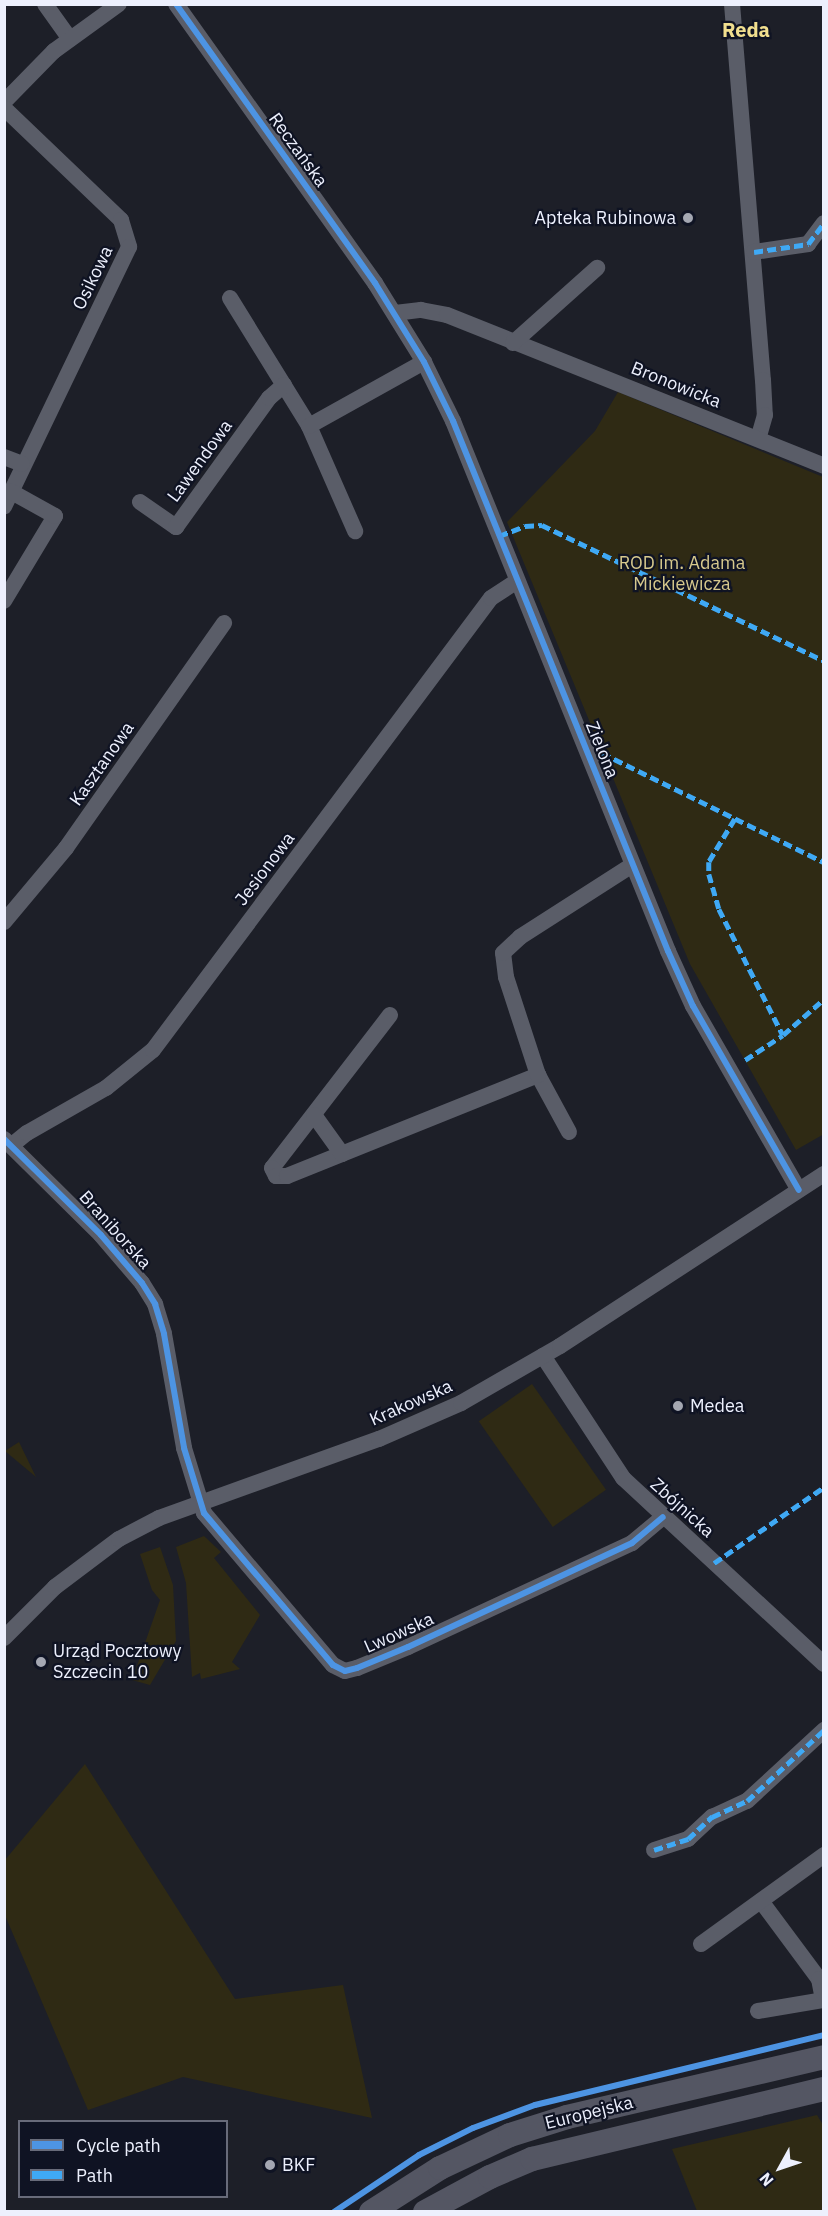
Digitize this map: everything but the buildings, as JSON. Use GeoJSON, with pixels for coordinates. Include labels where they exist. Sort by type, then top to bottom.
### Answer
{"type":"FeatureCollection","features":[{"type":"Feature","properties":{"kind":"main road","name":"Europejska"},"geometry":{"type":"LineString","coordinates":[[372,2211],[440,2168],[510,2135],[567,2117],[824,2057]]}},
{"type":"Feature","properties":{"kind":"main road","name":"Europejska"},"geometry":{"type":"LineString","coordinates":[[425,2211],[490,2176],[532,2159],[824,2089]]}},
{"type":"Feature","properties":{"kind":"street"},"geometry":{"type":"LineString","coordinates":[[45,4],[70,39]]}},
{"type":"Feature","properties":{"kind":"street"},"geometry":{"type":"LineString","coordinates":[[4,102],[40,63],[119,4]]}},
{"type":"Feature","properties":{"kind":"street","name":"Reczańska"},"geometry":{"type":"LineString","coordinates":[[176,4],[395,313]]}},
{"type":"Feature","properties":{"kind":"street"},"geometry":{"type":"LineString","coordinates":[[732,4],[754,252],[765,415],[758,440]]}},
{"type":"Feature","properties":{"kind":"street","name":"Osikowa"},"geometry":{"type":"LineString","coordinates":[[4,108],[121,220],[129,237],[127,255],[22,464],[7,499],[55,516],[4,601]]}},
{"type":"Feature","properties":{"kind":"street"},"geometry":{"type":"LineString","coordinates":[[754,252],[808,244],[824,223]]}},
{"type":"Feature","properties":{"kind":"street"},"geometry":{"type":"LineString","coordinates":[[513,343],[597,268]]}},
{"type":"Feature","properties":{"kind":"street"},"geometry":{"type":"LineString","coordinates":[[230,298],[309,426],[355,531]]}},
{"type":"Feature","properties":{"kind":"street","name":"Bronowicka"},"geometry":{"type":"LineString","coordinates":[[395,313],[421,310],[447,315],[824,466]]}},
{"type":"Feature","properties":{"kind":"street","name":"Zielona"},"geometry":{"type":"LineString","coordinates":[[395,313],[424,362],[453,420],[632,865],[693,1006],[798,1190]]}},
{"type":"Feature","properties":{"kind":"street"},"geometry":{"type":"LineString","coordinates":[[309,426],[424,362]]}},
{"type":"Feature","properties":{"kind":"street","name":"Lawendowa"},"geometry":{"type":"LineString","coordinates":[[140,502],[176,527],[269,398],[284,385]]}},
{"type":"Feature","properties":{"kind":"street"},"geometry":{"type":"LineString","coordinates":[[4,457],[22,464]]}},
{"type":"Feature","properties":{"kind":"street","name":"Jesionowa"},"geometry":{"type":"LineString","coordinates":[[8,1142],[115,1083],[153,1050],[491,598],[517,581]]}},
{"type":"Feature","properties":{"kind":"street","name":"Kasztanowa"},"geometry":{"type":"LineString","coordinates":[[4,922],[66,848],[224,623]]}},
{"type":"Feature","properties":{"kind":"street"},"geometry":{"type":"LineString","coordinates":[[569,1132],[538,1075],[506,977],[503,953],[520,937],[632,865]]}},
{"type":"Feature","properties":{"kind":"street"},"geometry":{"type":"LineString","coordinates":[[390,1015],[272,1168],[273,1174],[287,1176],[538,1075]]}},
{"type":"Feature","properties":{"kind":"street"},"geometry":{"type":"LineString","coordinates":[[314,1115],[342,1154]]}},
{"type":"Feature","properties":{"kind":"street","name":"Braniborska"},"geometry":{"type":"LineString","coordinates":[[8,1142],[101,1235],[142,1283],[155,1304],[164,1334],[184,1448],[200,1503]]}},
{"type":"Feature","properties":{"kind":"street","name":"Krakowska"},"geometry":{"type":"LineString","coordinates":[[4,1638],[55,1587],[110,1545],[159,1518],[407,1428],[543,1356],[824,1174]]}},
{"type":"Feature","properties":{"kind":"street","name":"Zbójnicka"},"geometry":{"type":"LineString","coordinates":[[543,1356],[623,1478],[824,1664]]}},
{"type":"Feature","properties":{"kind":"street","name":"Lwowska"},"geometry":{"type":"LineString","coordinates":[[200,1503],[211,1523],[329,1661],[345,1671],[632,1543],[663,1517]]}},
{"type":"Feature","properties":{"kind":"street"},"geometry":{"type":"LineString","coordinates":[[654,1850],[687,1839],[712,1817],[747,1801],[824,1730]]}},
{"type":"Feature","properties":{"kind":"street"},"geometry":{"type":"LineString","coordinates":[[700,1944],[824,1855]]}},
{"type":"Feature","properties":{"kind":"street"},"geometry":{"type":"LineString","coordinates":[[758,2011],[823,2000],[819,1979],[761,1901]]}},
{"type":"Feature","properties":{"kind":"green space","name":"ROD im. Adama Mickiewicza"},"geometry":{"type":"Polygon","coordinates":[[[618,392],[823,477],[824,1134],[796,1150],[690,964],[507,522],[595,431],[618,392]]]}},
{"type":"Feature","properties":{"kind":"green space"},"geometry":{"type":"Polygon","coordinates":[[[532,1384],[606,1490],[553,1527],[479,1421],[532,1384]]]}},
{"type":"Feature","properties":{"kind":"green space"},"geometry":{"type":"Polygon","coordinates":[[[19,1442],[36,1477],[5,1451],[19,1442]]]}},
{"type":"Feature","properties":{"kind":"green space"},"geometry":{"type":"Polygon","coordinates":[[[204,1536],[221,1552],[214,1558],[260,1615],[232,1662],[240,1669],[201,1679],[200,1673],[192,1677],[186,1583],[176,1547],[204,1536]]]}},
{"type":"Feature","properties":{"kind":"green space"},"geometry":{"type":"Polygon","coordinates":[[[160,1547],[173,1585],[176,1641],[150,1685],[132,1680],[160,1600],[152,1590],[140,1554],[160,1547]]]}},
{"type":"Feature","properties":{"kind":"green space"},"geometry":{"type":"Polygon","coordinates":[[[85,1764],[235,1999],[343,1985],[372,2118],[183,2077],[88,2110],[4,1913],[5,1860],[85,1764]]]}},
{"type":"Feature","properties":{"kind":"green space"},"geometry":{"type":"Polygon","coordinates":[[[817,2115],[823,2125],[823,2211],[697,2211],[672,2149],[817,2115]]]}},
{"type":"Feature","properties":{"kind":"marked path"},"geometry":{"type":"LineString","coordinates":[[754,252],[808,244],[824,223]]}},
{"type":"Feature","properties":{"kind":"marked path"},"geometry":{"type":"LineString","coordinates":[[499,536],[525,526],[542,525],[824,661]]}},
{"type":"Feature","properties":{"kind":"marked path"},"geometry":{"type":"LineString","coordinates":[[602,753],[824,862]]}},
{"type":"Feature","properties":{"kind":"marked path"},"geometry":{"type":"LineString","coordinates":[[735,819],[709,862],[709,874],[719,909],[783,1035]]}},
{"type":"Feature","properties":{"kind":"marked path"},"geometry":{"type":"LineString","coordinates":[[745,1060],[783,1035],[824,999]]}},
{"type":"Feature","properties":{"kind":"marked path"},"geometry":{"type":"LineString","coordinates":[[714,1563],[824,1487]]}},
{"type":"Feature","properties":{"kind":"marked path"},"geometry":{"type":"LineString","coordinates":[[654,1850],[688,1839],[712,1817],[747,1801],[824,1730]]}},
{"type":"Feature","properties":{"kind":"cycle path"},"geometry":{"type":"LineString","coordinates":[[176,4],[375,283],[424,362],[453,421],[668,951],[693,1006],[799,1190]]}},
{"type":"Feature","properties":{"kind":"cycle path"},"geometry":{"type":"LineString","coordinates":[[4,1139],[101,1235],[142,1283],[155,1304],[164,1334],[184,1448],[204,1513],[333,1665],[345,1671],[408,1647],[632,1543],[663,1517]]}},
{"type":"Feature","properties":{"kind":"cycle path"},"geometry":{"type":"LineString","coordinates":[[334,2212],[419,2155],[473,2128],[535,2105],[824,2035]]}},
{"type":"Feature","properties":{"kind":"place","name":"Apteka Rubinowa"},"geometry":{"type":"Point","coordinates":[688,218]}},
{"type":"Feature","properties":{"kind":"place","name":"Medea"},"geometry":{"type":"Point","coordinates":[678,1406]}},
{"type":"Feature","properties":{"kind":"place","name":"Urząd Pocztowy Szczecin 10"},"geometry":{"type":"Point","coordinates":[41,1662]}},
{"type":"Feature","properties":{"kind":"place","name":"BKF"},"geometry":{"type":"Point","coordinates":[270,2165]}},
{"type":"Feature","properties":{"kind":"district","name":"Reda"},"geometry":{"type":"Point","coordinates":[746,29]}}]}
